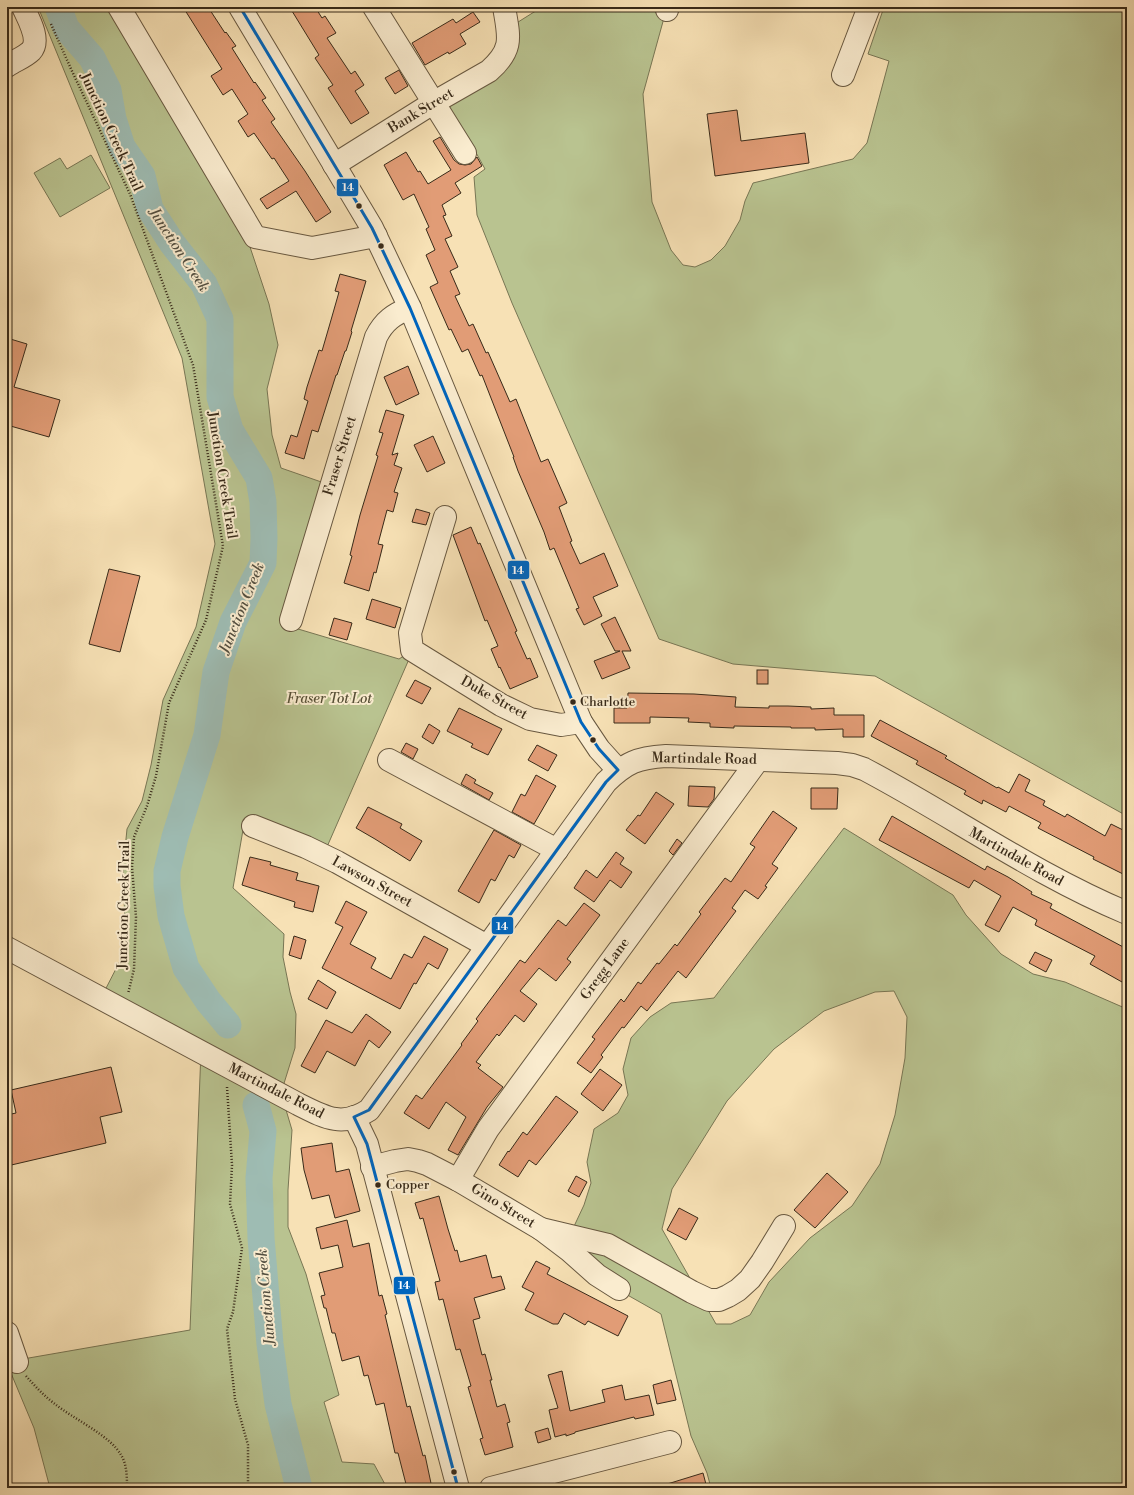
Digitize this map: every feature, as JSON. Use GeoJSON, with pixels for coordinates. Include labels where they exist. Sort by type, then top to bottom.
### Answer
{"type":"FeatureCollection","features":[{"type":"Feature","properties":{"kind":"street"},"geometry":{"type":"LineString","coordinates":[[7,66],[31,51],[34,44],[35,36],[23,7]]}},
{"type":"Feature","properties":{"kind":"street"},"geometry":{"type":"LineString","coordinates":[[119,7],[255,236],[312,248],[376,236]]}},
{"type":"Feature","properties":{"kind":"street"},"geometry":{"type":"LineString","coordinates":[[240,7],[376,236],[410,308],[582,722],[599,749],[618,770]]}},
{"type":"Feature","properties":{"kind":"street"},"geometry":{"type":"LineString","coordinates":[[374,7],[465,153]]}},
{"type":"Feature","properties":{"kind":"street","name":"Bank Street"},"geometry":{"type":"LineString","coordinates":[[334,165],[433,103],[490,71],[502,59],[508,47],[504,7]]}},
{"type":"Feature","properties":{"kind":"street"},"geometry":{"type":"LineString","coordinates":[[843,75],[869,7]]}},
{"type":"Feature","properties":{"kind":"street","name":"Fraser Street"},"geometry":{"type":"LineString","coordinates":[[291,620],[376,337],[380,328],[387,320],[397,313],[410,308]]}},
{"type":"Feature","properties":{"kind":"street","name":"Duke Street"},"geometry":{"type":"LineString","coordinates":[[445,517],[410,633],[412,650],[501,705],[530,719],[561,725],[582,722]]}},
{"type":"Feature","properties":{"kind":"street","name":"Martindale Road"},"geometry":{"type":"LineString","coordinates":[[7,948],[315,1112],[330,1118],[341,1120],[354,1117],[369,1110],[606,782],[618,770],[632,762],[647,758],[666,756],[837,763],[852,765],[864,769],[992,844],[1070,887],[1127,913]]}},
{"type":"Feature","properties":{"kind":"street"},"geometry":{"type":"LineString","coordinates":[[389,760],[557,850]]}},
{"type":"Feature","properties":{"kind":"street","name":"Gregg Lane"},"geometry":{"type":"LineString","coordinates":[[458,1180],[488,1129],[758,760]]}},
{"type":"Feature","properties":{"kind":"street","name":"Lawson Street"},"geometry":{"type":"LineString","coordinates":[[253,826],[306,847],[337,862],[487,946]]}},
{"type":"Feature","properties":{"kind":"street"},"geometry":{"type":"LineString","coordinates":[[354,1117],[367,1144],[458,1488]]}},
{"type":"Feature","properties":{"kind":"street","name":"Gino Street"},"geometry":{"type":"LineString","coordinates":[[372,1167],[395,1160],[408,1159],[418,1161],[458,1180],[541,1229],[570,1251],[597,1275],[619,1289]]}},
{"type":"Feature","properties":{"kind":"street"},"geometry":{"type":"LineString","coordinates":[[541,1229],[608,1245],[692,1292],[709,1300],[719,1300],[738,1290],[750,1279],[784,1226]]}},
{"type":"Feature","properties":{"kind":"street"},"geometry":{"type":"LineString","coordinates":[[7,1333],[18,1362]]}},
{"type":"Feature","properties":{"kind":"street"},"geometry":{"type":"LineString","coordinates":[[492,1488],[670,1442]]}},
{"type":"Feature","properties":{"kind":"path","name":"Junction Creek Trail"},"geometry":{"type":"LineString","coordinates":[[50,20],[71,69],[130,194],[193,364],[223,546],[206,620],[169,703],[156,776],[147,806],[134,837],[132,867],[136,918],[134,969],[128,993],[120,1008]]}},
{"type":"Feature","properties":{"kind":"path"},"geometry":{"type":"LineString","coordinates":[[227,1083],[232,1165],[230,1204],[242,1248],[233,1312],[227,1329],[235,1399],[248,1445],[248,1484],[250,1488]]}},
{"type":"Feature","properties":{"kind":"path"},"geometry":{"type":"LineString","coordinates":[[18,1362],[22,1370],[36,1387],[55,1404],[114,1445],[122,1455],[127,1474],[127,1488]]}},
{"type":"Feature","properties":{"kind":"green space","name":"Fraser Tot Lot"},"geometry":{"type":"Polygon","coordinates":[[[38,7],[115,7],[249,244],[269,304],[278,345],[267,389],[272,435],[281,468],[330,485],[288,626],[399,659],[413,650],[323,856],[244,824],[233,888],[284,934],[283,957],[296,1014],[295,1048],[281,1093],[292,1130],[288,1190],[288,1227],[306,1274],[339,1395],[324,1402],[342,1462],[374,1464],[387,1488],[50,1488],[34,1428],[8,1366],[23,1359],[190,1330],[201,1051],[102,996],[121,959],[125,927],[123,869],[127,829],[142,801],[151,765],[163,700],[196,627],[215,544],[182,358],[38,7]]]}},
{"type":"Feature","properties":{"kind":"green space"},"geometry":{"type":"Polygon","coordinates":[[[542,7],[667,7],[643,94],[652,202],[671,250],[683,265],[695,267],[711,260],[725,246],[740,220],[745,201],[753,183],[853,159],[867,143],[889,61],[868,54],[884,7],[1127,7],[1127,10],[1123,16],[1127,23],[1127,816],[875,676],[733,664],[659,639],[512,303],[477,215],[474,177],[485,169],[474,149],[432,103],[489,70],[507,29],[542,7]]]}},
{"type":"Feature","properties":{"kind":"green space"},"geometry":{"type":"Polygon","coordinates":[[[91,155],[110,188],[60,217],[34,173],[60,158],[67,169],[91,155]]]}},
{"type":"Feature","properties":{"kind":"green space"},"geometry":{"type":"Polygon","coordinates":[[[844,828],[953,895],[966,915],[1001,954],[1033,974],[1065,982],[1127,1009],[1127,1488],[711,1488],[707,1473],[691,1436],[661,1314],[608,1284],[569,1237],[584,1205],[591,1183],[587,1162],[594,1129],[618,1113],[628,1095],[623,1069],[631,1038],[650,1017],[671,1003],[714,998],[844,828]],[[894,991],[875,992],[824,1011],[774,1049],[727,1101],[672,1189],[662,1229],[716,1324],[731,1324],[750,1315],[769,1282],[810,1238],[852,1206],[880,1164],[895,1115],[905,1058],[907,1017],[894,991]]]}},
{"type":"Feature","properties":{"kind":"building"},"geometry":{"type":"Polygon","coordinates":[[[183,7],[208,7],[225,33],[226,32],[236,46],[232,48],[254,83],[255,82],[266,98],[262,100],[275,119],[271,122],[331,212],[316,222],[296,191],[267,209],[260,199],[289,181],[274,158],[272,159],[254,133],[248,137],[238,121],[248,114],[232,89],[223,95],[211,76],[222,69],[183,7]]]}},
{"type":"Feature","properties":{"kind":"building"},"geometry":{"type":"Polygon","coordinates":[[[298,7],[315,7],[322,18],[325,16],[336,33],[327,38],[351,74],[355,71],[364,85],[355,91],[369,113],[351,124],[328,88],[333,85],[315,58],[319,55],[292,11],[298,7]]]}},
{"type":"Feature","properties":{"kind":"building"},"geometry":{"type":"Polygon","coordinates":[[[473,12],[480,22],[460,34],[466,44],[425,65],[412,43],[453,19],[456,23],[473,12]]]}},
{"type":"Feature","properties":{"kind":"building"},"geometry":{"type":"Polygon","coordinates":[[[399,70],[408,86],[395,94],[385,78],[399,70]]]}},
{"type":"Feature","properties":{"kind":"building"},"geometry":{"type":"Polygon","coordinates":[[[737,110],[741,141],[805,133],[809,163],[715,176],[707,114],[737,110]]]}},
{"type":"Feature","properties":{"kind":"building"},"geometry":{"type":"Polygon","coordinates":[[[440,137],[454,160],[459,164],[471,164],[477,157],[482,166],[455,183],[461,193],[442,205],[446,215],[443,216],[452,236],[445,239],[458,267],[450,271],[460,294],[455,296],[469,326],[473,324],[486,353],[488,352],[510,402],[516,399],[541,462],[548,459],[567,503],[559,507],[572,541],[570,542],[580,564],[604,553],[618,586],[593,597],[602,616],[584,625],[576,609],[579,608],[554,548],[550,550],[518,471],[482,375],[480,376],[468,349],[462,352],[451,329],[449,330],[430,287],[438,283],[426,255],[435,250],[426,229],[429,227],[414,194],[403,200],[384,165],[406,152],[418,172],[420,171],[428,184],[451,170],[433,141],[440,137]]]}},
{"type":"Feature","properties":{"kind":"building"},"geometry":{"type":"Polygon","coordinates":[[[340,274],[366,281],[346,351],[336,375],[318,432],[312,430],[304,459],[285,453],[291,435],[297,437],[308,401],[304,399],[307,387],[319,350],[322,351],[339,292],[335,291],[340,274]]]}},
{"type":"Feature","properties":{"kind":"building"},"geometry":{"type":"Polygon","coordinates":[[[7,338],[27,344],[14,387],[60,400],[49,437],[7,425],[7,338]]]}},
{"type":"Feature","properties":{"kind":"building"},"geometry":{"type":"Polygon","coordinates":[[[408,366],[419,394],[396,405],[384,377],[408,366]]]}},
{"type":"Feature","properties":{"kind":"building"},"geometry":{"type":"Polygon","coordinates":[[[386,410],[404,415],[392,455],[398,453],[394,465],[402,468],[394,492],[398,493],[393,512],[387,510],[378,544],[383,545],[376,573],[374,572],[369,591],[344,583],[352,556],[350,555],[360,515],[378,456],[376,455],[383,433],[379,432],[386,410]]]}},
{"type":"Feature","properties":{"kind":"building"},"geometry":{"type":"Polygon","coordinates":[[[433,436],[445,463],[427,472],[414,445],[433,436]]]}},
{"type":"Feature","properties":{"kind":"building"},"geometry":{"type":"Polygon","coordinates":[[[416,509],[430,513],[426,525],[412,522],[416,509]]]}},
{"type":"Feature","properties":{"kind":"building"},"geometry":{"type":"Polygon","coordinates":[[[471,527],[478,544],[480,543],[517,631],[515,632],[527,659],[530,658],[538,677],[510,689],[491,649],[498,646],[487,620],[485,621],[453,535],[471,527]]]}},
{"type":"Feature","properties":{"kind":"building"},"geometry":{"type":"Polygon","coordinates":[[[109,569],[140,576],[120,652],[89,644],[109,569]]]}},
{"type":"Feature","properties":{"kind":"building"},"geometry":{"type":"Polygon","coordinates":[[[372,599],[401,608],[395,628],[366,619],[372,599]]]}},
{"type":"Feature","properties":{"kind":"building"},"geometry":{"type":"Polygon","coordinates":[[[615,617],[631,651],[622,651],[630,668],[602,679],[594,661],[620,651],[615,651],[601,624],[615,617]]]}},
{"type":"Feature","properties":{"kind":"building"},"geometry":{"type":"Polygon","coordinates":[[[334,618],[352,623],[347,640],[329,635],[334,618]]]}},
{"type":"Feature","properties":{"kind":"building"},"geometry":{"type":"Polygon","coordinates":[[[757,670],[768,670],[768,684],[757,684],[757,670]]]}},
{"type":"Feature","properties":{"kind":"building"},"geometry":{"type":"Polygon","coordinates":[[[415,680],[431,688],[422,704],[406,696],[415,680]]]}},
{"type":"Feature","properties":{"kind":"building"},"geometry":{"type":"Polygon","coordinates":[[[628,693],[694,694],[736,697],[735,707],[769,708],[769,706],[788,706],[811,707],[811,709],[834,708],[834,715],[864,715],[864,737],[843,737],[843,729],[815,730],[815,728],[791,727],[710,727],[710,723],[688,722],[689,718],[650,717],[650,723],[614,723],[614,708],[627,708],[628,693]]]}},
{"type":"Feature","properties":{"kind":"building"},"geometry":{"type":"Polygon","coordinates":[[[459,708],[502,729],[488,755],[471,747],[473,744],[447,731],[459,708]]]}},
{"type":"Feature","properties":{"kind":"building"},"geometry":{"type":"Polygon","coordinates":[[[880,720],[947,756],[945,758],[997,788],[998,787],[1009,793],[1019,774],[1030,780],[1025,791],[1045,801],[1043,805],[1065,817],[1067,814],[1105,836],[1111,824],[1127,832],[1127,876],[1038,828],[1041,823],[1009,806],[1006,812],[983,800],[982,804],[964,794],[966,791],[916,764],[918,761],[871,736],[880,720]]]}},
{"type":"Feature","properties":{"kind":"building"},"geometry":{"type":"Polygon","coordinates":[[[429,724],[440,731],[433,744],[422,737],[429,724]]]}},
{"type":"Feature","properties":{"kind":"building"},"geometry":{"type":"Polygon","coordinates":[[[406,743],[418,749],[413,759],[401,752],[406,743]]]}},
{"type":"Feature","properties":{"kind":"building"},"geometry":{"type":"Polygon","coordinates":[[[537,745],[557,755],[548,771],[528,760],[537,745]]]}},
{"type":"Feature","properties":{"kind":"building"},"geometry":{"type":"Polygon","coordinates":[[[466,774],[476,780],[474,783],[493,793],[489,800],[461,784],[466,774]]]}},
{"type":"Feature","properties":{"kind":"building"},"geometry":{"type":"Polygon","coordinates":[[[536,775],[556,786],[534,824],[512,812],[521,794],[525,796],[536,775]]]}},
{"type":"Feature","properties":{"kind":"building"},"geometry":{"type":"Polygon","coordinates":[[[689,786],[715,787],[714,799],[708,807],[688,806],[689,786]]]}},
{"type":"Feature","properties":{"kind":"building"},"geometry":{"type":"Polygon","coordinates":[[[811,788],[838,788],[837,809],[811,809],[811,788]]]}},
{"type":"Feature","properties":{"kind":"building"},"geometry":{"type":"Polygon","coordinates":[[[656,792],[674,804],[645,844],[626,830],[638,815],[640,816],[656,792]]]}},
{"type":"Feature","properties":{"kind":"building"},"geometry":{"type":"Polygon","coordinates":[[[368,807],[402,824],[400,828],[422,841],[410,861],[356,828],[368,807]]]}},
{"type":"Feature","properties":{"kind":"building"},"geometry":{"type":"Polygon","coordinates":[[[773,811],[797,828],[772,864],[778,868],[758,899],[745,890],[732,908],[736,911],[686,978],[678,971],[647,1011],[641,1006],[624,1028],[622,1027],[601,1055],[603,1057],[591,1073],[577,1063],[595,1039],[592,1037],[621,999],[624,1002],[638,982],[641,984],[657,963],[659,964],[675,944],[677,946],[701,914],[699,912],[725,878],[731,882],[755,847],[750,844],[773,811]]]}},
{"type":"Feature","properties":{"kind":"building"},"geometry":{"type":"Polygon","coordinates":[[[892,816],[985,870],[987,866],[1008,877],[1032,892],[1031,894],[1052,904],[1050,908],[1127,949],[1127,973],[1122,982],[1090,964],[1095,956],[1035,925],[1037,920],[1013,907],[999,932],[985,925],[1001,896],[974,880],[969,888],[879,840],[892,816]]]}},
{"type":"Feature","properties":{"kind":"building"},"geometry":{"type":"Polygon","coordinates":[[[494,830],[521,845],[514,858],[509,855],[495,881],[491,879],[479,903],[458,891],[494,830]]]}},
{"type":"Feature","properties":{"kind":"building"},"geometry":{"type":"Polygon","coordinates":[[[677,839],[682,843],[673,855],[669,851],[677,839]]]}},
{"type":"Feature","properties":{"kind":"building"},"geometry":{"type":"Polygon","coordinates":[[[616,852],[624,858],[620,864],[632,872],[621,888],[610,880],[594,902],[574,888],[586,870],[597,878],[616,852]]]}},
{"type":"Feature","properties":{"kind":"building"},"geometry":{"type":"Polygon","coordinates":[[[250,857],[271,862],[270,865],[298,873],[296,880],[319,886],[313,912],[294,907],[295,902],[242,885],[250,857]]]}},
{"type":"Feature","properties":{"kind":"building"},"geometry":{"type":"Polygon","coordinates":[[[346,901],[367,912],[350,944],[376,958],[371,968],[391,979],[404,954],[412,958],[424,936],[448,949],[438,969],[428,963],[416,984],[414,983],[400,1009],[322,968],[343,927],[335,923],[346,901]]]}},
{"type":"Feature","properties":{"kind":"building"},"geometry":{"type":"Polygon","coordinates":[[[584,903],[600,915],[567,959],[571,962],[556,981],[539,968],[520,991],[537,1004],[524,1022],[515,1015],[499,1036],[497,1034],[476,1062],[481,1065],[478,1068],[503,1087],[487,1107],[458,1155],[448,1150],[466,1117],[446,1102],[429,1129],[404,1113],[416,1095],[422,1099],[462,1045],[461,1044],[478,1021],[476,1019],[520,960],[525,963],[558,920],[566,926],[584,903]]]}},
{"type":"Feature","properties":{"kind":"building"},"geometry":{"type":"Polygon","coordinates":[[[294,936],[306,940],[301,959],[289,955],[294,936]]]}},
{"type":"Feature","properties":{"kind":"building"},"geometry":{"type":"Polygon","coordinates":[[[1035,952],[1052,960],[1046,972],[1029,963],[1035,952]]]}},
{"type":"Feature","properties":{"kind":"building"},"geometry":{"type":"Polygon","coordinates":[[[318,980],[336,992],[327,1009],[308,999],[318,980]]]}},
{"type":"Feature","properties":{"kind":"building"},"geometry":{"type":"Polygon","coordinates":[[[366,1014],[391,1032],[379,1048],[369,1040],[355,1066],[327,1051],[315,1073],[301,1066],[326,1020],[352,1033],[366,1014]]]}},
{"type":"Feature","properties":{"kind":"building"},"geometry":{"type":"Polygon","coordinates":[[[111,1067],[122,1112],[100,1117],[106,1143],[7,1166],[7,1115],[16,1113],[11,1090],[111,1067]]]}},
{"type":"Feature","properties":{"kind":"building"},"geometry":{"type":"Polygon","coordinates":[[[600,1069],[622,1085],[603,1111],[581,1094],[600,1069]]]}},
{"type":"Feature","properties":{"kind":"building"},"geometry":{"type":"Polygon","coordinates":[[[556,1096],[578,1112],[536,1165],[529,1160],[518,1177],[499,1165],[523,1132],[527,1135],[556,1096]]]}},
{"type":"Feature","properties":{"kind":"building"},"geometry":{"type":"Polygon","coordinates":[[[332,1143],[336,1172],[349,1169],[360,1211],[335,1218],[329,1195],[312,1199],[304,1170],[301,1148],[332,1143]]]}},
{"type":"Feature","properties":{"kind":"building"},"geometry":{"type":"Polygon","coordinates":[[[827,1173],[848,1192],[815,1228],[794,1210],[827,1173]]]}},
{"type":"Feature","properties":{"kind":"building"},"geometry":{"type":"Polygon","coordinates":[[[576,1176],[587,1182],[579,1197],[568,1191],[576,1176]]]}},
{"type":"Feature","properties":{"kind":"building"},"geometry":{"type":"Polygon","coordinates":[[[439,1196],[455,1251],[457,1250],[460,1262],[486,1255],[492,1278],[501,1276],[505,1289],[474,1298],[480,1318],[473,1320],[482,1355],[485,1354],[497,1407],[505,1404],[510,1422],[507,1423],[513,1447],[485,1455],[480,1439],[483,1438],[468,1387],[471,1386],[460,1349],[456,1350],[443,1299],[439,1300],[435,1282],[440,1281],[423,1218],[420,1219],[415,1203],[439,1196]]]}},
{"type":"Feature","properties":{"kind":"building"},"geometry":{"type":"Polygon","coordinates":[[[679,1208],[698,1218],[686,1240],[667,1230],[679,1208]]]}},
{"type":"Feature","properties":{"kind":"building"},"geometry":{"type":"Polygon","coordinates":[[[347,1220],[353,1247],[369,1243],[379,1296],[382,1295],[387,1314],[385,1315],[407,1407],[410,1406],[423,1456],[425,1455],[432,1488],[407,1488],[398,1453],[395,1453],[384,1403],[376,1405],[368,1375],[364,1376],[359,1356],[342,1361],[335,1333],[332,1333],[326,1308],[324,1308],[321,1296],[325,1295],[319,1273],[343,1267],[338,1245],[321,1249],[316,1228],[347,1220]]]}},
{"type":"Feature","properties":{"kind":"building"},"geometry":{"type":"Polygon","coordinates":[[[536,1261],[550,1268],[547,1274],[628,1316],[618,1336],[588,1321],[585,1325],[564,1313],[558,1324],[553,1324],[525,1310],[534,1293],[522,1287],[536,1261]]]}},
{"type":"Feature","properties":{"kind":"building"},"geometry":{"type":"Polygon","coordinates":[[[562,1371],[570,1411],[605,1402],[602,1390],[622,1385],[625,1400],[649,1395],[654,1415],[635,1419],[634,1417],[575,1432],[566,1436],[566,1434],[555,1437],[549,1410],[558,1408],[548,1375],[562,1371]]]}},
{"type":"Feature","properties":{"kind":"building"},"geometry":{"type":"Polygon","coordinates":[[[671,1380],[676,1400],[657,1404],[653,1385],[671,1380]]]}},
{"type":"Feature","properties":{"kind":"building"},"geometry":{"type":"Polygon","coordinates":[[[548,1428],[551,1439],[538,1443],[535,1432],[548,1428]]]}},
{"type":"Feature","properties":{"kind":"building"},"geometry":{"type":"Polygon","coordinates":[[[703,1473],[707,1488],[664,1488],[664,1485],[703,1473]]]}},
{"type":"Feature","properties":{"kind":"waterway","name":"Junction Creek"},"geometry":{"type":"LineString","coordinates":[[58,7],[66,28],[92,58],[108,90],[113,119],[122,147],[142,176],[150,209],[172,243],[204,284],[220,319],[220,397],[230,430],[259,478],[263,502],[263,563],[233,622],[216,672],[207,735],[175,837],[167,871],[167,886],[171,916],[186,968],[208,1001],[228,1025]]}},
{"type":"Feature","properties":{"kind":"waterway","name":"Junction Creek"},"geometry":{"type":"LineString","coordinates":[[256,1105],[263,1131],[259,1178],[261,1238],[270,1344],[278,1404],[299,1488]]}},
{"type":"Feature","properties":{"kind":"transit line","name":"14"},"geometry":{"type":"LineString","coordinates":[[240,7],[372,228],[410,308],[581,722],[599,749],[618,770],[606,782],[369,1110],[354,1117],[367,1144],[458,1488]]}},
{"type":"Feature","properties":{"kind":"place","name":"Charlotte"},"geometry":{"type":"Point","coordinates":[573,702]}},
{"type":"Feature","properties":{"kind":"place","name":"Copper"},"geometry":{"type":"Point","coordinates":[378,1185]}}]}
